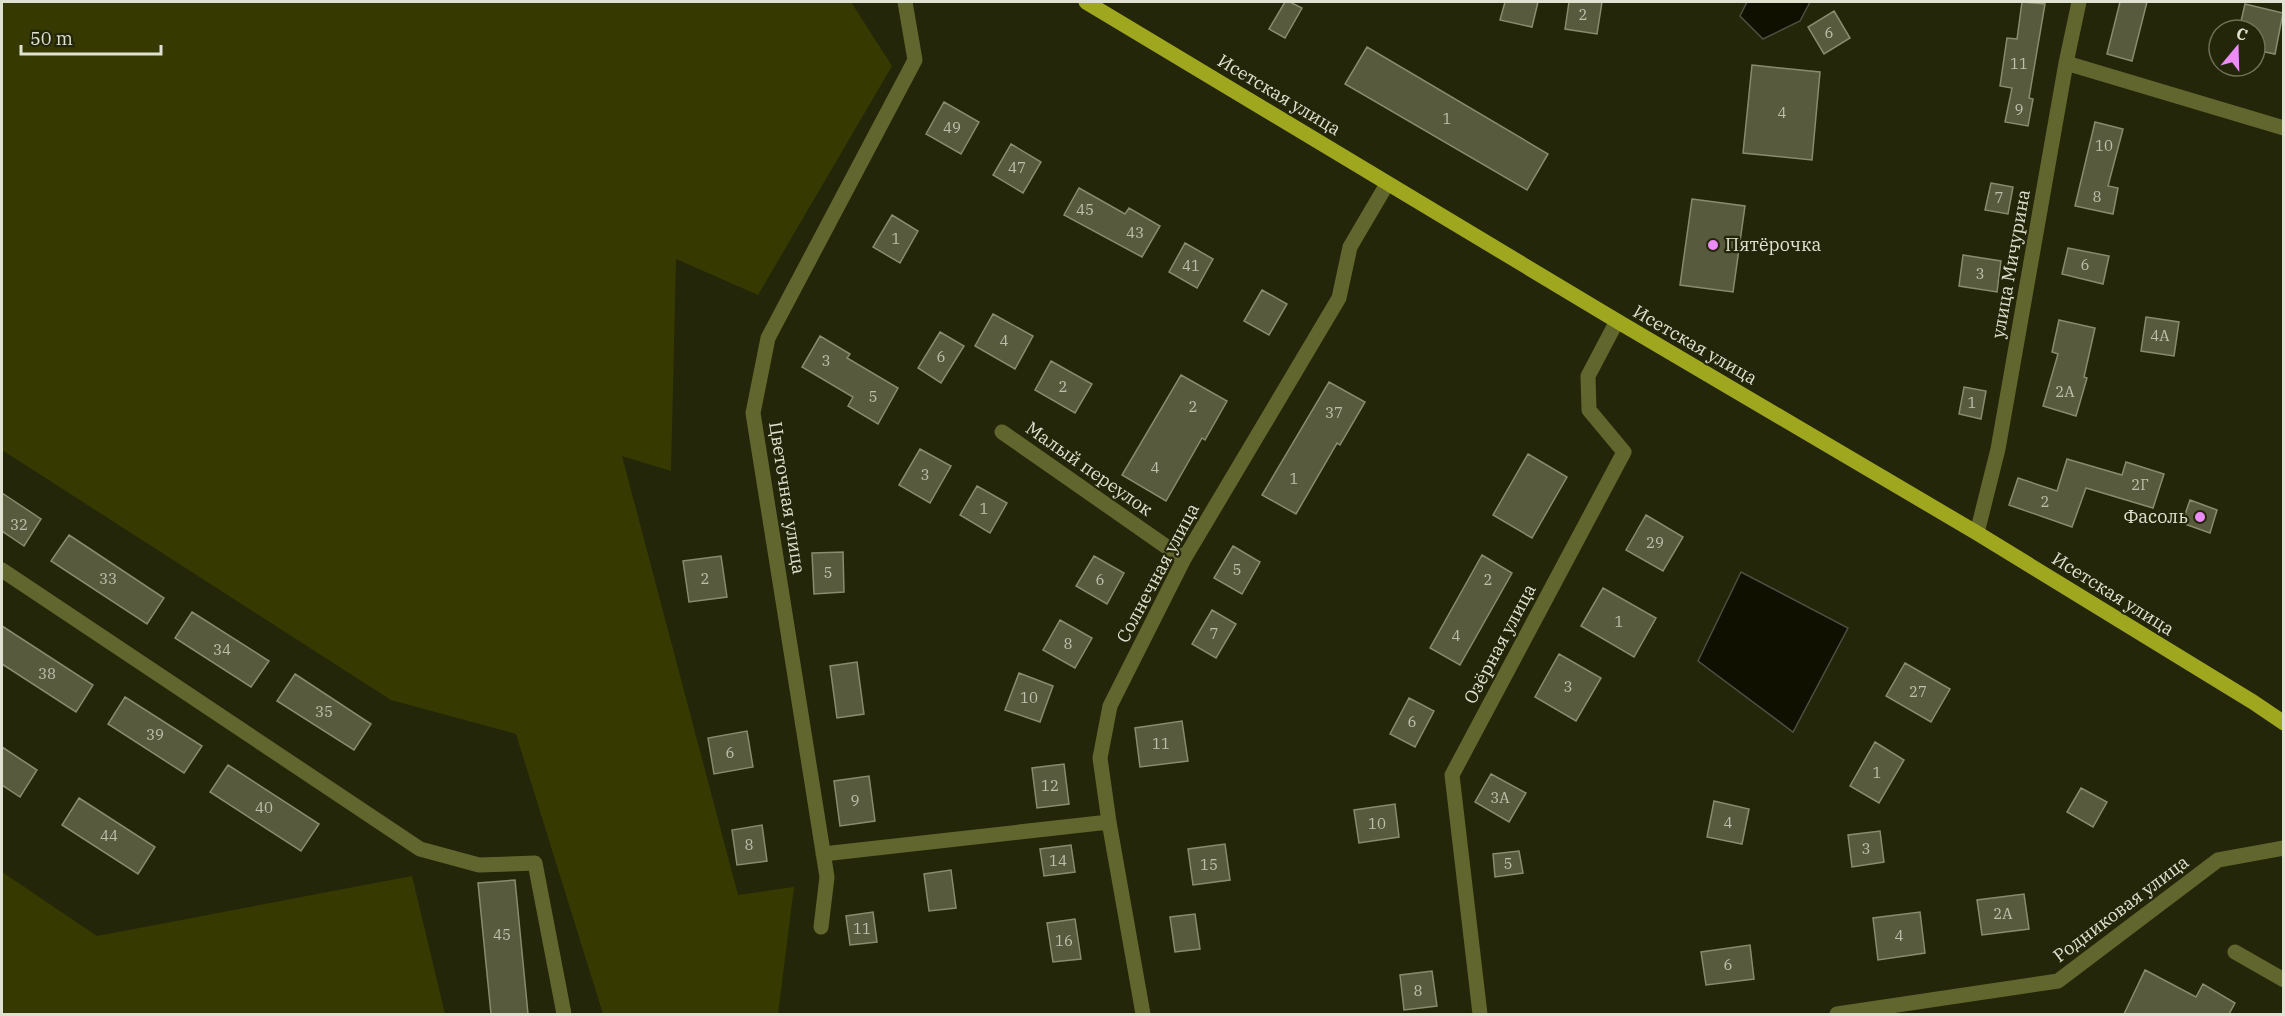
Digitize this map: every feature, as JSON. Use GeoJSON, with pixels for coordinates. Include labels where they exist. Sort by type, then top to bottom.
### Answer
{"type":"FeatureCollection","features":[{"type":"Feature","properties":{"kind":"main road","name":"Исетская улица"},"geometry":{"type":"LineString","coordinates":[[1086,2],[1387,184],[1977,533],[2253,702],[2283,723]]}},
{"type":"Feature","properties":{"kind":"street","name":"Цветочная улица"},"geometry":{"type":"LineString","coordinates":[[821,927],[827,877],[824,854],[753,413],[768,338],[915,60],[905,2]]}},
{"type":"Feature","properties":{"kind":"street","name":"улица Мичурина"},"geometry":{"type":"LineString","coordinates":[[1977,533],[1998,449],[2066,63],[2079,2]]}},
{"type":"Feature","properties":{"kind":"street"},"geometry":{"type":"LineString","coordinates":[[2066,63],[2283,128]]}},
{"type":"Feature","properties":{"kind":"street","name":"Солнечная улица"},"geometry":{"type":"LineString","coordinates":[[1143,1014],[1100,758],[1110,706],[1184,560],[1338,298],[1350,247],[1387,184]]}},
{"type":"Feature","properties":{"kind":"street","name":"Озёрная улица"},"geometry":{"type":"LineString","coordinates":[[1480,1014],[1452,775],[1624,452],[1589,410],[1587,376],[1617,321]]}},
{"type":"Feature","properties":{"kind":"street","name":"Малый переулок"},"geometry":{"type":"LineString","coordinates":[[1002,432],[1184,560]]}},
{"type":"Feature","properties":{"kind":"street"},"geometry":{"type":"LineString","coordinates":[[2,570],[420,849],[479,865],[535,863],[564,1014]]}},
{"type":"Feature","properties":{"kind":"street"},"geometry":{"type":"LineString","coordinates":[[824,854],[1109,822]]}},
{"type":"Feature","properties":{"kind":"street","name":"Родниковая улица"},"geometry":{"type":"LineString","coordinates":[[1838,1014],[2058,981],[2218,860],[2283,848]]}},
{"type":"Feature","properties":{"kind":"street"},"geometry":{"type":"LineString","coordinates":[[2235,952],[2283,980]]}},
{"type":"Feature","properties":{"kind":"green space"},"geometry":{"type":"Polygon","coordinates":[[[2,2],[851,2],[892,66],[758,295],[676,259],[671,471],[622,456],[738,895],[794,887],[778,1014],[603,1014],[516,734],[391,700],[2,450],[2,2]]]}},
{"type":"Feature","properties":{"kind":"green space"},"geometry":{"type":"Polygon","coordinates":[[[2,872],[97,936],[412,876],[445,1014],[2,1014],[2,872]]]}},
{"type":"Feature","properties":{"kind":"shaded area"},"geometry":{"type":"Polygon","coordinates":[[[1747,2],[1810,2],[1800,21],[1763,39],[1740,16],[1747,2]]]}},
{"type":"Feature","properties":{"kind":"shaded area"},"geometry":{"type":"Polygon","coordinates":[[[1741,572],[1848,628],[1793,732],[1698,661],[1741,572]]]}},
{"type":"Feature","properties":{"kind":"building"},"geometry":{"type":"Polygon","coordinates":[[[1285,2],[1302,8],[1285,38],[1269,29],[1285,2]]]}},
{"type":"Feature","properties":{"kind":"building"},"geometry":{"type":"Polygon","coordinates":[[[1505,2],[1538,2],[1532,27],[1500,20],[1505,2]]]}},
{"type":"Feature","properties":{"kind":"building"},"geometry":{"type":"Polygon","coordinates":[[[1569,2],[1602,2],[1597,34],[1565,29],[1569,2]]]}},
{"type":"Feature","properties":{"kind":"building"},"geometry":{"type":"Polygon","coordinates":[[[2022,2],[2045,4],[2029,98],[2033,99],[2028,126],[2005,122],[2012,88],[2000,86],[2007,38],[2017,39],[2022,2]]]}},
{"type":"Feature","properties":{"kind":"building"},"geometry":{"type":"Polygon","coordinates":[[[2120,2],[2147,2],[2132,61],[2107,54],[2120,2]]]}},
{"type":"Feature","properties":{"kind":"building"},"geometry":{"type":"Polygon","coordinates":[[[2245,4],[2283,13],[2275,54],[2267,52],[2267,18],[2242,18],[2245,4]]]}},
{"type":"Feature","properties":{"kind":"building"},"geometry":{"type":"Polygon","coordinates":[[[1834,11],[1850,38],[1824,54],[1808,27],[1834,11]]]}},
{"type":"Feature","properties":{"kind":"building"},"geometry":{"type":"Polygon","coordinates":[[[1367,47],[1548,154],[1527,190],[1345,84],[1367,47]]]}},
{"type":"Feature","properties":{"kind":"building"},"geometry":{"type":"Polygon","coordinates":[[[1752,65],[1820,72],[1812,160],[1743,153],[1752,65]]]}},
{"type":"Feature","properties":{"kind":"building"},"geometry":{"type":"Polygon","coordinates":[[[944,102],[979,122],[961,154],[926,134],[944,102]]]}},
{"type":"Feature","properties":{"kind":"building"},"geometry":{"type":"Polygon","coordinates":[[[2095,122],[2123,129],[2108,186],[2118,188],[2113,214],[2075,206],[2095,122]]]}},
{"type":"Feature","properties":{"kind":"building"},"geometry":{"type":"Polygon","coordinates":[[[1011,144],[1041,162],[1023,193],[993,175],[1011,144]]]}},
{"type":"Feature","properties":{"kind":"building"},"geometry":{"type":"Polygon","coordinates":[[[1991,183],[2013,187],[2008,214],[1985,210],[1991,183]]]}},
{"type":"Feature","properties":{"kind":"building"},"geometry":{"type":"Polygon","coordinates":[[[1079,188],[1125,214],[1129,208],[1160,226],[1142,257],[1064,215],[1079,188]]]}},
{"type":"Feature","properties":{"kind":"building","name":"Пятёрочка"},"geometry":{"type":"Polygon","coordinates":[[[1692,199],[1745,206],[1733,292],[1680,285],[1692,199]]]}},
{"type":"Feature","properties":{"kind":"building"},"geometry":{"type":"Polygon","coordinates":[[[892,215],[918,231],[900,263],[873,247],[892,215]]]}},
{"type":"Feature","properties":{"kind":"building"},"geometry":{"type":"Polygon","coordinates":[[[1185,243],[1213,259],[1197,288],[1169,272],[1185,243]]]}},
{"type":"Feature","properties":{"kind":"building"},"geometry":{"type":"Polygon","coordinates":[[[2068,248],[2109,256],[2103,284],[2062,274],[2068,248]]]}},
{"type":"Feature","properties":{"kind":"building"},"geometry":{"type":"Polygon","coordinates":[[[1963,255],[2001,261],[1997,292],[1959,286],[1963,255]]]}},
{"type":"Feature","properties":{"kind":"building"},"geometry":{"type":"Polygon","coordinates":[[[1262,290],[1287,304],[1269,335],[1244,321],[1262,290]]]}},
{"type":"Feature","properties":{"kind":"building"},"geometry":{"type":"Polygon","coordinates":[[[993,314],[1033,336],[1015,369],[975,346],[993,314]]]}},
{"type":"Feature","properties":{"kind":"building"},"geometry":{"type":"Polygon","coordinates":[[[2146,317],[2179,322],[2174,356],[2141,351],[2146,317]]]}},
{"type":"Feature","properties":{"kind":"building"},"geometry":{"type":"Polygon","coordinates":[[[2059,320],[2095,328],[2084,377],[2087,378],[2076,416],[2043,406],[2058,354],[2052,352],[2059,320]]]}},
{"type":"Feature","properties":{"kind":"building"},"geometry":{"type":"Polygon","coordinates":[[[940,332],[964,346],[941,383],[918,368],[940,332]]]}},
{"type":"Feature","properties":{"kind":"building"},"geometry":{"type":"Polygon","coordinates":[[[820,336],[850,354],[847,358],[898,388],[878,424],[848,406],[853,397],[802,367],[820,336]]]}},
{"type":"Feature","properties":{"kind":"building"},"geometry":{"type":"Polygon","coordinates":[[[1051,361],[1092,384],[1075,413],[1035,390],[1051,361]]]}},
{"type":"Feature","properties":{"kind":"building"},"geometry":{"type":"Polygon","coordinates":[[[1181,375],[1227,401],[1205,440],[1202,438],[1166,501],[1122,475],[1181,375]]]}},
{"type":"Feature","properties":{"kind":"building"},"geometry":{"type":"Polygon","coordinates":[[[1329,382],[1365,402],[1340,445],[1337,443],[1296,514],[1262,495],[1329,382]]]}},
{"type":"Feature","properties":{"kind":"building"},"geometry":{"type":"Polygon","coordinates":[[[1964,387],[1986,391],[1981,419],[1959,414],[1964,387]]]}},
{"type":"Feature","properties":{"kind":"building"},"geometry":{"type":"Polygon","coordinates":[[[920,449],[951,466],[930,503],[899,485],[920,449]]]}},
{"type":"Feature","properties":{"kind":"building"},"geometry":{"type":"Polygon","coordinates":[[[1528,454],[1567,477],[1532,538],[1493,515],[1528,454]]]}},
{"type":"Feature","properties":{"kind":"building"},"geometry":{"type":"Polygon","coordinates":[[[2067,459],[2122,475],[2126,462],[2164,474],[2153,508],[2086,488],[2072,527],[2009,505],[2018,478],[2057,491],[2067,459]]]}},
{"type":"Feature","properties":{"kind":"building"},"geometry":{"type":"Polygon","coordinates":[[[977,486],[1007,503],[990,533],[960,515],[977,486]]]}},
{"type":"Feature","properties":{"kind":"building"},"geometry":{"type":"Polygon","coordinates":[[[2,493],[41,519],[24,546],[2,531],[2,493]]]}},
{"type":"Feature","properties":{"kind":"building","name":"Фасоль"},"geometry":{"type":"Polygon","coordinates":[[[2190,500],[2217,510],[2210,533],[2182,523],[2190,500]]]}},
{"type":"Feature","properties":{"kind":"building"},"geometry":{"type":"Polygon","coordinates":[[[1646,515],[1683,537],[1663,571],[1626,550],[1646,515]]]}},
{"type":"Feature","properties":{"kind":"building"},"geometry":{"type":"Polygon","coordinates":[[[69,535],[164,598],[147,624],[51,561],[69,535]]]}},
{"type":"Feature","properties":{"kind":"building"},"geometry":{"type":"Polygon","coordinates":[[[1233,546],[1260,562],[1242,594],[1214,578],[1233,546]]]}},
{"type":"Feature","properties":{"kind":"building"},"geometry":{"type":"Polygon","coordinates":[[[843,552],[844,592],[814,594],[812,553],[843,552]]]}},
{"type":"Feature","properties":{"kind":"building"},"geometry":{"type":"Polygon","coordinates":[[[1482,555],[1512,573],[1460,665],[1430,648],[1482,555]]]}},
{"type":"Feature","properties":{"kind":"building"},"geometry":{"type":"Polygon","coordinates":[[[721,556],[727,597],[689,602],[683,561],[721,556]]]}},
{"type":"Feature","properties":{"kind":"building"},"geometry":{"type":"Polygon","coordinates":[[[1094,556],[1124,573],[1107,604],[1076,586],[1094,556]]]}},
{"type":"Feature","properties":{"kind":"building"},"geometry":{"type":"Polygon","coordinates":[[[1603,588],[1656,618],[1634,657],[1581,626],[1603,588]]]}},
{"type":"Feature","properties":{"kind":"building"},"geometry":{"type":"Polygon","coordinates":[[[1212,610],[1236,624],[1216,658],[1192,644],[1212,610]]]}},
{"type":"Feature","properties":{"kind":"building"},"geometry":{"type":"Polygon","coordinates":[[[192,612],[269,661],[251,687],[175,638],[192,612]]]}},
{"type":"Feature","properties":{"kind":"building"},"geometry":{"type":"Polygon","coordinates":[[[1060,620],[1092,638],[1075,668],[1043,650],[1060,620]]]}},
{"type":"Feature","properties":{"kind":"building"},"geometry":{"type":"Polygon","coordinates":[[[2,626],[93,685],[76,712],[2,664],[2,626]]]}},
{"type":"Feature","properties":{"kind":"building"},"geometry":{"type":"Polygon","coordinates":[[[1559,654],[1601,678],[1576,721],[1535,697],[1559,654]]]}},
{"type":"Feature","properties":{"kind":"building"},"geometry":{"type":"Polygon","coordinates":[[[857,662],[864,714],[837,718],[830,666],[857,662]]]}},
{"type":"Feature","properties":{"kind":"building"},"geometry":{"type":"Polygon","coordinates":[[[1905,663],[1950,689],[1931,722],[1886,696],[1905,663]]]}},
{"type":"Feature","properties":{"kind":"building"},"geometry":{"type":"Polygon","coordinates":[[[1019,673],[1053,686],[1040,722],[1005,710],[1019,673]]]}},
{"type":"Feature","properties":{"kind":"building"},"geometry":{"type":"Polygon","coordinates":[[[295,674],[371,724],[354,750],[277,701],[295,674]]]}},
{"type":"Feature","properties":{"kind":"building"},"geometry":{"type":"Polygon","coordinates":[[[125,697],[202,746],[184,773],[108,724],[125,697]]]}},
{"type":"Feature","properties":{"kind":"building"},"geometry":{"type":"Polygon","coordinates":[[[1409,698],[1434,711],[1415,747],[1390,734],[1409,698]]]}},
{"type":"Feature","properties":{"kind":"building"},"geometry":{"type":"Polygon","coordinates":[[[1182,721],[1188,761],[1140,767],[1135,728],[1182,721]]]}},
{"type":"Feature","properties":{"kind":"building"},"geometry":{"type":"Polygon","coordinates":[[[747,731],[753,767],[714,774],[708,738],[747,731]]]}},
{"type":"Feature","properties":{"kind":"building"},"geometry":{"type":"Polygon","coordinates":[[[1875,742],[1904,760],[1879,803],[1850,786],[1875,742]]]}},
{"type":"Feature","properties":{"kind":"building"},"geometry":{"type":"Polygon","coordinates":[[[2,747],[37,770],[20,797],[2,785],[2,747]]]}},
{"type":"Feature","properties":{"kind":"building"},"geometry":{"type":"Polygon","coordinates":[[[1064,764],[1069,804],[1037,808],[1032,768],[1064,764]]]}},
{"type":"Feature","properties":{"kind":"building"},"geometry":{"type":"Polygon","coordinates":[[[228,765],[319,824],[301,851],[210,792],[228,765]]]}},
{"type":"Feature","properties":{"kind":"building"},"geometry":{"type":"Polygon","coordinates":[[[1491,774],[1526,793],[1509,822],[1475,802],[1491,774]]]}},
{"type":"Feature","properties":{"kind":"building"},"geometry":{"type":"Polygon","coordinates":[[[869,776],[875,821],[840,826],[834,781],[869,776]]]}},
{"type":"Feature","properties":{"kind":"building"},"geometry":{"type":"Polygon","coordinates":[[[2081,788],[2107,802],[2093,827],[2067,812],[2081,788]]]}},
{"type":"Feature","properties":{"kind":"building"},"geometry":{"type":"Polygon","coordinates":[[[79,798],[155,847],[138,874],[62,825],[79,798]]]}},
{"type":"Feature","properties":{"kind":"building"},"geometry":{"type":"Polygon","coordinates":[[[1714,801],[1749,809],[1742,844],[1707,837],[1714,801]]]}},
{"type":"Feature","properties":{"kind":"building"},"geometry":{"type":"Polygon","coordinates":[[[1395,804],[1399,837],[1359,843],[1354,810],[1395,804]]]}},
{"type":"Feature","properties":{"kind":"building"},"geometry":{"type":"Polygon","coordinates":[[[762,825],[767,861],[737,865],[732,830],[762,825]]]}},
{"type":"Feature","properties":{"kind":"building"},"geometry":{"type":"Polygon","coordinates":[[[1880,831],[1884,862],[1852,867],[1848,835],[1880,831]]]}},
{"type":"Feature","properties":{"kind":"building"},"geometry":{"type":"Polygon","coordinates":[[[1225,844],[1230,880],[1193,885],[1188,849],[1225,844]]]}},
{"type":"Feature","properties":{"kind":"building"},"geometry":{"type":"Polygon","coordinates":[[[1071,845],[1075,872],[1044,876],[1040,849],[1071,845]]]}},
{"type":"Feature","properties":{"kind":"building"},"geometry":{"type":"Polygon","coordinates":[[[1519,851],[1523,873],[1495,877],[1493,854],[1519,851]]]}},
{"type":"Feature","properties":{"kind":"building"},"geometry":{"type":"Polygon","coordinates":[[[951,870],[956,908],[929,911],[924,874],[951,870]]]}},
{"type":"Feature","properties":{"kind":"building"},"geometry":{"type":"Polygon","coordinates":[[[515,880],[528,1014],[491,1014],[478,883],[515,880]]]}},
{"type":"Feature","properties":{"kind":"building"},"geometry":{"type":"Polygon","coordinates":[[[2024,894],[2029,929],[1982,935],[1977,900],[2024,894]]]}},
{"type":"Feature","properties":{"kind":"building"},"geometry":{"type":"Polygon","coordinates":[[[873,912],[877,942],[850,945],[846,916],[873,912]]]}},
{"type":"Feature","properties":{"kind":"building"},"geometry":{"type":"Polygon","coordinates":[[[1920,912],[1925,953],[1878,960],[1873,918],[1920,912]]]}},
{"type":"Feature","properties":{"kind":"building"},"geometry":{"type":"Polygon","coordinates":[[[1195,914],[1200,949],[1175,952],[1170,917],[1195,914]]]}},
{"type":"Feature","properties":{"kind":"building"},"geometry":{"type":"Polygon","coordinates":[[[1075,919],[1081,959],[1053,962],[1047,923],[1075,919]]]}},
{"type":"Feature","properties":{"kind":"building"},"geometry":{"type":"Polygon","coordinates":[[[1750,945],[1754,979],[1706,985],[1701,952],[1750,945]]]}},
{"type":"Feature","properties":{"kind":"building"},"geometry":{"type":"Polygon","coordinates":[[[2145,970],[2196,997],[2203,984],[2235,1003],[2229,1014],[2124,1014],[2145,970]]]}},
{"type":"Feature","properties":{"kind":"building"},"geometry":{"type":"Polygon","coordinates":[[[1432,971],[1437,1006],[1404,1010],[1400,975],[1432,971]]]}},
{"type":"Feature","properties":{"kind":"place","name":"Пятёрочка"},"geometry":{"type":"Point","coordinates":[1713,245]}},
{"type":"Feature","properties":{"kind":"place","name":"Фасоль"},"geometry":{"type":"Point","coordinates":[2200,517]}}]}
